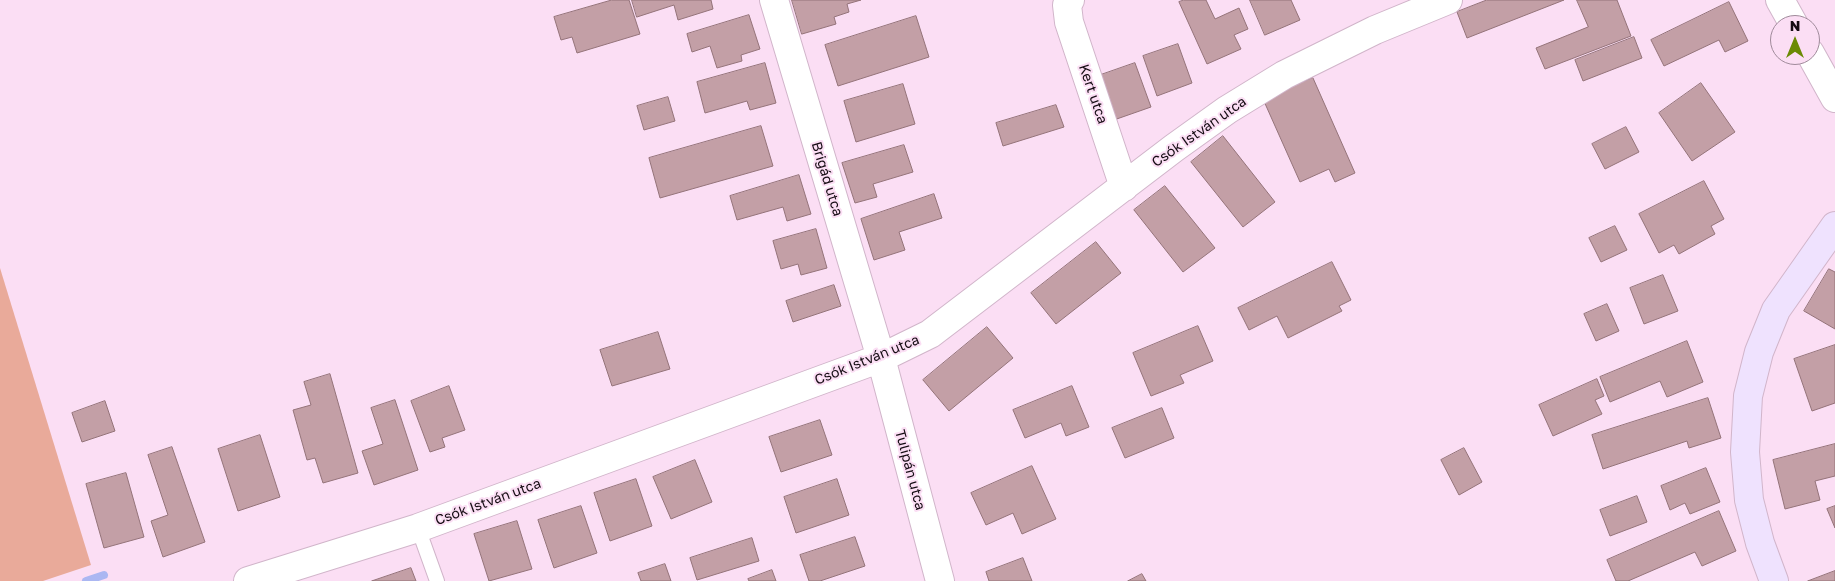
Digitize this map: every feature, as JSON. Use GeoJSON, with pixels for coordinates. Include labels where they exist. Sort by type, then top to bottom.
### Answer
{"type":"FeatureCollection","features":[{"type":"Feature","properties":{"kind":"main road"},"geometry":{"type":"LineString","coordinates":[[1774,581],[1760,543],[1749,500],[1745,452],[1748,396],[1759,352],[1776,310],[1835,226]]}},
{"type":"Feature","properties":{"kind":"street","name":"Brigád utca"},"geometry":{"type":"LineString","coordinates":[[774,0],[881,358]]}},
{"type":"Feature","properties":{"kind":"street","name":"Kert utca"},"geometry":{"type":"LineString","coordinates":[[1070,0],[1067,5],[1069,22],[1124,187]]}},
{"type":"Feature","properties":{"kind":"street","name":"Csók István utca"},"geometry":{"type":"LineString","coordinates":[[248,581],[418,528],[881,358],[930,334],[1174,148],[1227,110],[1284,75],[1375,30],[1448,0]]}},
{"type":"Feature","properties":{"kind":"street"},"geometry":{"type":"LineString","coordinates":[[1780,0],[1788,15]]}},
{"type":"Feature","properties":{"kind":"street"},"geometry":{"type":"LineString","coordinates":[[1817,65],[1835,98]]}},
{"type":"Feature","properties":{"kind":"street","name":"Tulipán utca"},"geometry":{"type":"LineString","coordinates":[[881,358],[940,581]]}},
{"type":"Feature","properties":{"kind":"lane"},"geometry":{"type":"LineString","coordinates":[[418,528],[437,581]]}},
{"type":"Feature","properties":{"kind":"shaded area"},"geometry":{"type":"Polygon","coordinates":[[[0,268],[91,565],[43,581],[0,581],[0,268]]]}},
{"type":"Feature","properties":{"kind":"building"},"geometry":{"type":"Polygon","coordinates":[[[612,0],[629,0],[640,34],[577,53],[572,37],[561,40],[554,17],[612,0]]]}},
{"type":"Feature","properties":{"kind":"building"},"geometry":{"type":"Polygon","coordinates":[[[632,0],[711,0],[713,9],[678,20],[674,5],[637,17],[632,0]]]}},
{"type":"Feature","properties":{"kind":"building"},"geometry":{"type":"Polygon","coordinates":[[[792,0],[861,0],[847,4],[849,12],[834,17],[836,24],[802,34],[792,0]]]}},
{"type":"Feature","properties":{"kind":"building"},"geometry":{"type":"Polygon","coordinates":[[[1184,0],[1206,0],[1215,19],[1239,8],[1248,29],[1234,35],[1241,49],[1207,64],[1179,2],[1184,0]]]}},
{"type":"Feature","properties":{"kind":"building"},"geometry":{"type":"Polygon","coordinates":[[[1250,0],[1291,0],[1300,20],[1265,35],[1250,0]]]}},
{"type":"Feature","properties":{"kind":"building"},"geometry":{"type":"Polygon","coordinates":[[[1487,0],[1564,0],[1467,38],[1457,12],[1487,0]]]}},
{"type":"Feature","properties":{"kind":"building"},"geometry":{"type":"Polygon","coordinates":[[[1577,0],[1617,0],[1631,36],[1545,69],[1536,48],[1588,27],[1577,0]]]}},
{"type":"Feature","properties":{"kind":"building"},"geometry":{"type":"Polygon","coordinates":[[[1729,2],[1748,41],[1725,52],[1719,40],[1664,66],[1651,40],[1729,2]]]}},
{"type":"Feature","properties":{"kind":"building"},"geometry":{"type":"Polygon","coordinates":[[[749,15],[760,49],[741,55],[742,61],[717,68],[710,46],[692,52],[687,34],[749,15]]]}},
{"type":"Feature","properties":{"kind":"building"},"geometry":{"type":"Polygon","coordinates":[[[916,16],[929,57],[838,86],[825,45],[916,16]]]}},
{"type":"Feature","properties":{"kind":"building"},"geometry":{"type":"Polygon","coordinates":[[[1634,37],[1642,58],[1583,81],[1575,60],[1634,37]]]}},
{"type":"Feature","properties":{"kind":"building"},"geometry":{"type":"Polygon","coordinates":[[[1178,44],[1192,83],[1157,96],[1143,56],[1178,44]]]}},
{"type":"Feature","properties":{"kind":"building"},"geometry":{"type":"Polygon","coordinates":[[[765,63],[776,103],[750,110],[747,101],[705,113],[697,82],[765,63]]]}},
{"type":"Feature","properties":{"kind":"building"},"geometry":{"type":"Polygon","coordinates":[[[1135,63],[1151,107],[1111,121],[1095,77],[1135,63]]]}},
{"type":"Feature","properties":{"kind":"building"},"geometry":{"type":"Polygon","coordinates":[[[1313,78],[1355,173],[1335,182],[1329,169],[1300,182],[1263,99],[1313,78]]]}},
{"type":"Feature","properties":{"kind":"building"},"geometry":{"type":"Polygon","coordinates":[[[1701,83],[1735,132],[1692,161],[1659,113],[1701,83]]]}},
{"type":"Feature","properties":{"kind":"building"},"geometry":{"type":"Polygon","coordinates":[[[903,84],[915,124],[856,142],[844,101],[903,84]]]}},
{"type":"Feature","properties":{"kind":"building"},"geometry":{"type":"Polygon","coordinates":[[[668,97],[675,121],[644,130],[637,106],[668,97]]]}},
{"type":"Feature","properties":{"kind":"building"},"geometry":{"type":"Polygon","coordinates":[[[1056,105],[1064,127],[1003,146],[996,123],[1056,105]]]}},
{"type":"Feature","properties":{"kind":"building"},"geometry":{"type":"Polygon","coordinates":[[[761,126],[773,166],[660,198],[649,158],[761,126]]]}},
{"type":"Feature","properties":{"kind":"building"},"geometry":{"type":"Polygon","coordinates":[[[1626,127],[1639,152],[1605,169],[1592,144],[1626,127]]]}},
{"type":"Feature","properties":{"kind":"building"},"geometry":{"type":"Polygon","coordinates":[[[1223,136],[1275,202],[1243,227],[1191,162],[1223,136]]]}},
{"type":"Feature","properties":{"kind":"building"},"geometry":{"type":"Polygon","coordinates":[[[904,145],[913,172],[873,184],[877,197],[855,203],[842,163],[904,145]]]}},
{"type":"Feature","properties":{"kind":"building"},"geometry":{"type":"Polygon","coordinates":[[[799,175],[811,214],[787,221],[783,207],[737,220],[730,196],[799,175]]]}},
{"type":"Feature","properties":{"kind":"building"},"geometry":{"type":"Polygon","coordinates":[[[1704,181],[1724,219],[1711,226],[1715,234],[1679,254],[1674,245],[1659,253],[1639,214],[1704,181]]]}},
{"type":"Feature","properties":{"kind":"building"},"geometry":{"type":"Polygon","coordinates":[[[1165,186],[1215,248],[1183,272],[1134,210],[1165,186]]]}},
{"type":"Feature","properties":{"kind":"building"},"geometry":{"type":"Polygon","coordinates":[[[934,194],[942,218],[899,232],[905,250],[874,260],[861,219],[934,194]]]}},
{"type":"Feature","properties":{"kind":"building"},"geometry":{"type":"Polygon","coordinates":[[[1615,226],[1627,250],[1601,262],[1589,238],[1615,226]]]}},
{"type":"Feature","properties":{"kind":"building"},"geometry":{"type":"Polygon","coordinates":[[[816,229],[827,268],[801,275],[798,264],[781,269],[773,241],[816,229]]]}},
{"type":"Feature","properties":{"kind":"building"},"geometry":{"type":"Polygon","coordinates":[[[1096,242],[1121,273],[1056,324],[1031,293],[1096,242]]]}},
{"type":"Feature","properties":{"kind":"building"},"geometry":{"type":"Polygon","coordinates":[[[1332,262],[1351,300],[1339,306],[1342,311],[1288,338],[1277,316],[1249,330],[1238,308],[1332,262]]]}},
{"type":"Feature","properties":{"kind":"building"},"geometry":{"type":"Polygon","coordinates":[[[1829,269],[1835,272],[1835,329],[1804,311],[1829,269]]]}},
{"type":"Feature","properties":{"kind":"building"},"geometry":{"type":"Polygon","coordinates":[[[1663,275],[1678,311],[1644,324],[1630,288],[1663,275]]]}},
{"type":"Feature","properties":{"kind":"building"},"geometry":{"type":"Polygon","coordinates":[[[834,285],[841,306],[793,322],[786,301],[834,285]]]}},
{"type":"Feature","properties":{"kind":"building"},"geometry":{"type":"Polygon","coordinates":[[[1607,304],[1619,331],[1596,341],[1584,314],[1607,304]]]}},
{"type":"Feature","properties":{"kind":"building"},"geometry":{"type":"Polygon","coordinates":[[[1198,326],[1213,361],[1180,375],[1184,383],[1151,396],[1133,353],[1198,326]]]}},
{"type":"Feature","properties":{"kind":"building"},"geometry":{"type":"Polygon","coordinates":[[[987,327],[1013,358],[949,411],[923,380],[987,327]]]}},
{"type":"Feature","properties":{"kind":"building"},"geometry":{"type":"Polygon","coordinates":[[[658,332],[670,369],[612,386],[600,350],[658,332]]]}},
{"type":"Feature","properties":{"kind":"building"},"geometry":{"type":"Polygon","coordinates":[[[1687,341],[1703,382],[1667,397],[1660,381],[1610,402],[1600,377],[1687,341]]]}},
{"type":"Feature","properties":{"kind":"building"},"geometry":{"type":"Polygon","coordinates":[[[1835,345],[1835,403],[1812,411],[1794,359],[1835,345]]]}},
{"type":"Feature","properties":{"kind":"building"},"geometry":{"type":"Polygon","coordinates":[[[330,374],[358,473],[323,483],[315,458],[307,460],[293,410],[311,405],[304,382],[330,374]]]}},
{"type":"Feature","properties":{"kind":"building"},"geometry":{"type":"Polygon","coordinates":[[[1597,379],[1604,396],[1595,400],[1602,414],[1553,436],[1539,405],[1597,379]]]}},
{"type":"Feature","properties":{"kind":"building"},"geometry":{"type":"Polygon","coordinates":[[[449,386],[465,430],[442,438],[445,447],[430,452],[411,401],[449,386]]]}},
{"type":"Feature","properties":{"kind":"building"},"geometry":{"type":"Polygon","coordinates":[[[1072,386],[1089,427],[1066,436],[1061,423],[1025,438],[1013,410],[1072,386]]]}},
{"type":"Feature","properties":{"kind":"building"},"geometry":{"type":"Polygon","coordinates":[[[1708,398],[1721,438],[1689,448],[1687,441],[1603,469],[1592,435],[1708,398]]]}},
{"type":"Feature","properties":{"kind":"building"},"geometry":{"type":"Polygon","coordinates":[[[395,400],[418,470],[374,485],[362,451],[383,444],[371,408],[395,400]]]}},
{"type":"Feature","properties":{"kind":"building"},"geometry":{"type":"Polygon","coordinates":[[[105,401],[115,431],[82,442],[72,413],[105,401]]]}},
{"type":"Feature","properties":{"kind":"building"},"geometry":{"type":"Polygon","coordinates":[[[1162,408],[1174,438],[1125,458],[1112,428],[1162,408]]]}},
{"type":"Feature","properties":{"kind":"building"},"geometry":{"type":"Polygon","coordinates":[[[820,420],[832,455],[781,472],[769,437],[820,420]]]}},
{"type":"Feature","properties":{"kind":"building"},"geometry":{"type":"Polygon","coordinates":[[[260,435],[280,497],[238,511],[218,449],[260,435]]]}},
{"type":"Feature","properties":{"kind":"building"},"geometry":{"type":"Polygon","coordinates":[[[1835,444],[1835,476],[1815,481],[1820,500],[1785,509],[1773,460],[1835,444]]]}},
{"type":"Feature","properties":{"kind":"building"},"geometry":{"type":"Polygon","coordinates":[[[172,447],[205,542],[163,557],[151,521],[168,515],[148,455],[172,447]]]}},
{"type":"Feature","properties":{"kind":"building"},"geometry":{"type":"Polygon","coordinates":[[[1464,448],[1482,482],[1459,495],[1441,460],[1464,448]]]}},
{"type":"Feature","properties":{"kind":"building"},"geometry":{"type":"Polygon","coordinates":[[[695,460],[712,502],[671,519],[653,477],[695,460]]]}},
{"type":"Feature","properties":{"kind":"building"},"geometry":{"type":"Polygon","coordinates":[[[1032,466],[1056,519],[1022,534],[1013,513],[986,525],[971,493],[1032,466]]]}},
{"type":"Feature","properties":{"kind":"building"},"geometry":{"type":"Polygon","coordinates":[[[1706,468],[1720,502],[1690,514],[1685,503],[1670,510],[1661,486],[1706,468]]]}},
{"type":"Feature","properties":{"kind":"building"},"geometry":{"type":"Polygon","coordinates":[[[126,473],[144,537],[104,548],[86,484],[126,473]]]}},
{"type":"Feature","properties":{"kind":"building"},"geometry":{"type":"Polygon","coordinates":[[[636,479],[652,526],[610,541],[594,493],[636,479]]]}},
{"type":"Feature","properties":{"kind":"building"},"geometry":{"type":"Polygon","coordinates":[[[837,479],[849,515],[796,533],[784,497],[837,479]]]}},
{"type":"Feature","properties":{"kind":"building"},"geometry":{"type":"Polygon","coordinates":[[[1637,496],[1647,522],[1610,536],[1600,510],[1637,496]]]}},
{"type":"Feature","properties":{"kind":"building"},"geometry":{"type":"Polygon","coordinates":[[[581,506],[597,553],[554,568],[538,520],[581,506]]]}},
{"type":"Feature","properties":{"kind":"building"},"geometry":{"type":"Polygon","coordinates":[[[1835,506],[1835,528],[1827,509],[1835,506]]]}},
{"type":"Feature","properties":{"kind":"building"},"geometry":{"type":"Polygon","coordinates":[[[1719,511],[1736,551],[1702,566],[1695,552],[1628,581],[1616,581],[1607,560],[1719,511]]]}},
{"type":"Feature","properties":{"kind":"building"},"geometry":{"type":"Polygon","coordinates":[[[517,521],[532,569],[489,581],[474,534],[517,521]]]}},
{"type":"Feature","properties":{"kind":"building"},"geometry":{"type":"Polygon","coordinates":[[[855,537],[865,566],[820,581],[809,581],[800,555],[855,537]]]}},
{"type":"Feature","properties":{"kind":"building"},"geometry":{"type":"Polygon","coordinates":[[[752,538],[759,561],[697,580],[690,558],[752,538]]]}},
{"type":"Feature","properties":{"kind":"building"},"geometry":{"type":"Polygon","coordinates":[[[1023,558],[1032,581],[989,581],[986,572],[1023,558]]]}},
{"type":"Feature","properties":{"kind":"building"},"geometry":{"type":"Polygon","coordinates":[[[665,564],[671,581],[641,581],[638,573],[665,564]]]}},
{"type":"Feature","properties":{"kind":"building"},"geometry":{"type":"Polygon","coordinates":[[[411,568],[416,581],[372,581],[411,568]]]}},
{"type":"Feature","properties":{"kind":"building"},"geometry":{"type":"Polygon","coordinates":[[[772,570],[776,581],[749,581],[748,579],[772,570]]]}},
{"type":"Feature","properties":{"kind":"building"},"geometry":{"type":"Polygon","coordinates":[[[1835,571],[1835,581],[1808,581],[1835,571]]]}},
{"type":"Feature","properties":{"kind":"building"},"geometry":{"type":"Polygon","coordinates":[[[1142,574],[1146,581],[1128,581],[1142,574]]]}},
{"type":"Feature","properties":{"kind":"waterway"},"geometry":{"type":"LineString","coordinates":[[86,581],[104,575]]}}]}
